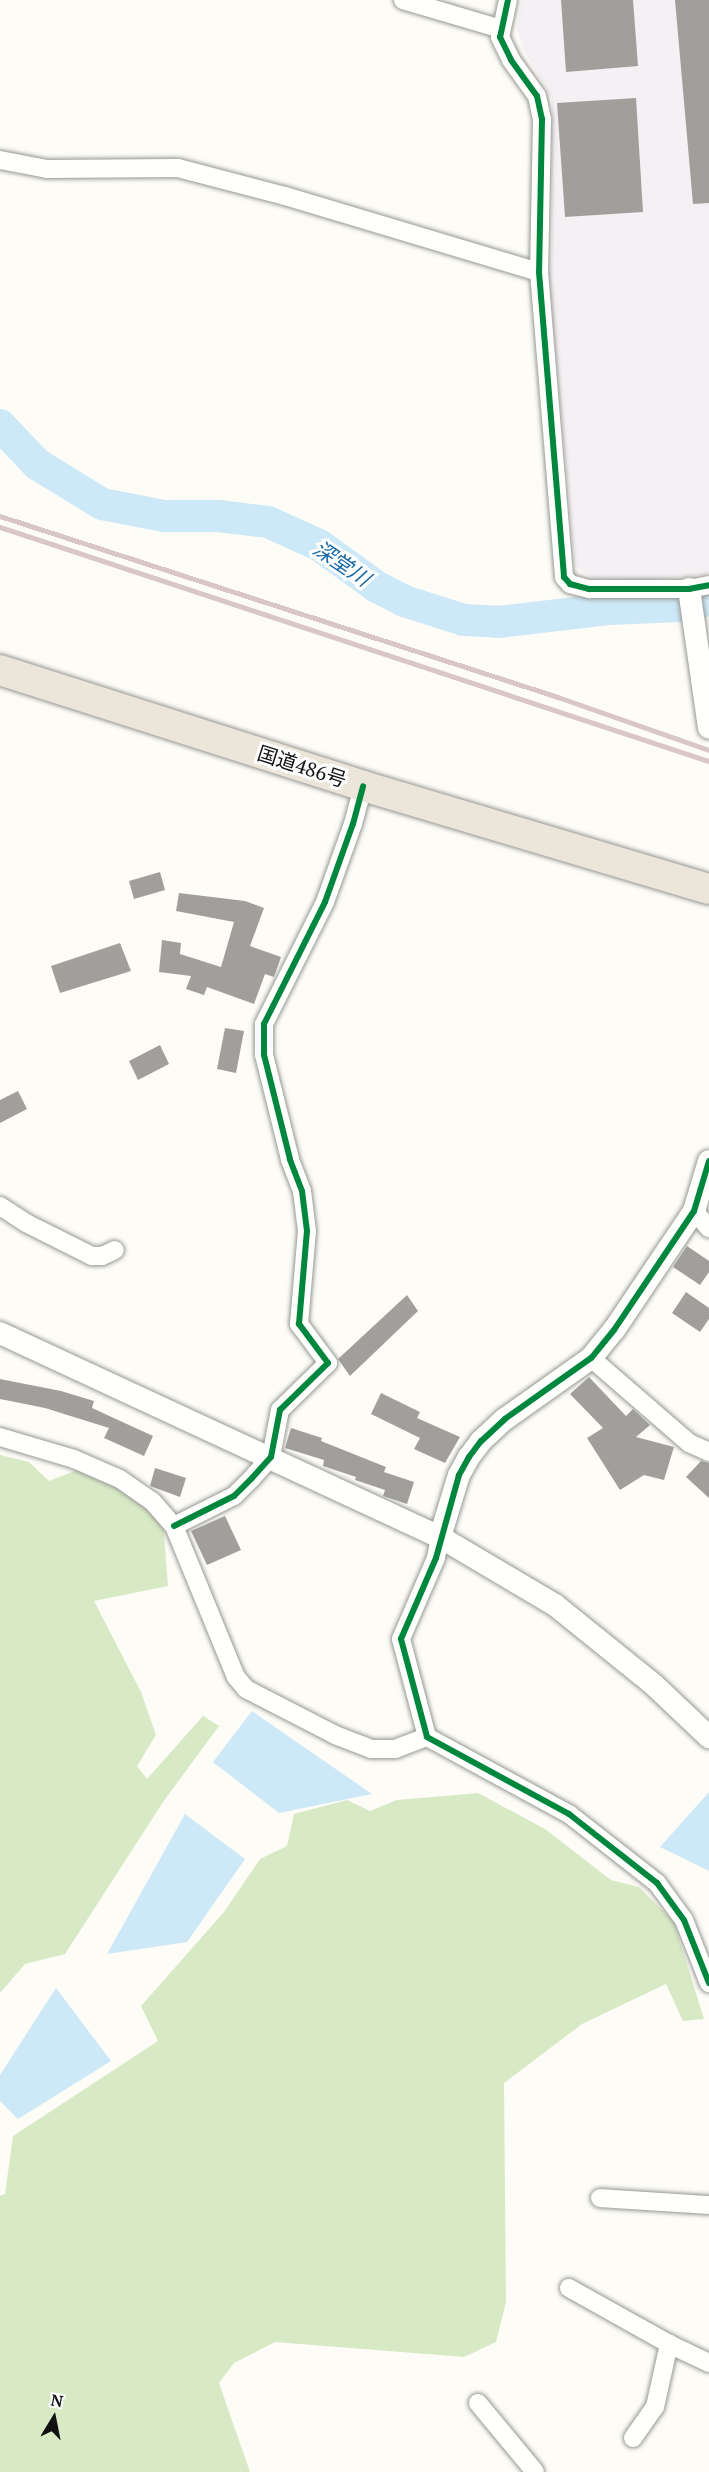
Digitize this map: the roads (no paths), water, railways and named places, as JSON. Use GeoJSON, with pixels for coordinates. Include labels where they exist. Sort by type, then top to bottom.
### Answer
{"type":"FeatureCollection","features":[{"type":"Feature","properties":{"kind":"highway","name":"国道486号"},"geometry":{"type":"LineString","coordinates":[[0,670],[363,786],[709,889]]}},
{"type":"Feature","properties":{"kind":"street"},"geometry":{"type":"LineString","coordinates":[[403,0],[501,28]]}},
{"type":"Feature","properties":{"kind":"street"},"geometry":{"type":"LineString","coordinates":[[508,0],[500,37],[511,60],[537,96],[542,119],[539,272],[564,577],[570,584],[589,589],[695,595],[709,728]]}},
{"type":"Feature","properties":{"kind":"street"},"geometry":{"type":"LineString","coordinates":[[0,160],[47,169],[178,168],[285,196],[539,272]]}},
{"type":"Feature","properties":{"kind":"street"},"geometry":{"type":"LineString","coordinates":[[174,1526],[234,1496],[271,1456],[280,1410],[328,1363],[299,1324],[307,1231],[302,1191],[290,1159],[264,1055],[264,1024],[325,902],[353,824],[363,786]]}},
{"type":"Feature","properties":{"kind":"street"},"geometry":{"type":"LineString","coordinates":[[709,1161],[694,1210],[614,1330],[591,1358],[505,1419],[481,1441],[459,1475],[436,1558],[401,1639],[426,1737],[569,1814],[657,1883],[684,1920],[709,1983]]}},
{"type":"Feature","properties":{"kind":"street"},"geometry":{"type":"LineString","coordinates":[[0,1206],[26,1223],[92,1256],[102,1256],[115,1250]]}},
{"type":"Feature","properties":{"kind":"street"},"geometry":{"type":"LineString","coordinates":[[694,1210],[709,1228]]}},
{"type":"Feature","properties":{"kind":"street"},"geometry":{"type":"LineString","coordinates":[[0,1333],[271,1456],[440,1537],[555,1605],[654,1685],[709,1737]]}},
{"type":"Feature","properties":{"kind":"street"},"geometry":{"type":"LineString","coordinates":[[591,1358],[689,1443],[709,1452]]}},
{"type":"Feature","properties":{"kind":"street"},"geometry":{"type":"LineString","coordinates":[[0,1437],[74,1459],[120,1479],[152,1501],[174,1526],[236,1677],[246,1689],[335,1735],[371,1749],[395,1749],[426,1737]]}},
{"type":"Feature","properties":{"kind":"street"},"geometry":{"type":"LineString","coordinates":[[600,2199],[709,2205]]}},
{"type":"Feature","properties":{"kind":"street"},"geometry":{"type":"LineString","coordinates":[[568,2288],[616,2312],[669,2344],[709,2362]]}},
{"type":"Feature","properties":{"kind":"street"},"geometry":{"type":"LineString","coordinates":[[633,2438],[655,2407],[669,2344]]}},
{"type":"Feature","properties":{"kind":"street"},"geometry":{"type":"LineString","coordinates":[[478,2403],[535,2472]]}},
{"type":"Feature","properties":{"kind":"water"},"geometry":{"type":"Polygon","coordinates":[[[252,1711],[372,1794],[279,1813],[213,1762],[252,1711]]]}},
{"type":"Feature","properties":{"kind":"water"},"geometry":{"type":"Polygon","coordinates":[[[709,1792],[709,1871],[660,1847],[709,1792]]]}},
{"type":"Feature","properties":{"kind":"water"},"geometry":{"type":"Polygon","coordinates":[[[185,1814],[245,1859],[187,1942],[107,1954],[185,1814]]]}},
{"type":"Feature","properties":{"kind":"water"},"geometry":{"type":"Polygon","coordinates":[[[56,1988],[111,2061],[18,2119],[0,2101],[0,2075],[56,1988]]]}},
{"type":"Feature","properties":{"kind":"waterway","name":"深堂川"},"geometry":{"type":"LineString","coordinates":[[0,425],[37,464],[102,504],[164,516],[218,516],[268,522],[319,545],[377,587],[404,601],[464,620],[498,622],[608,609],[680,606],[709,600]]}},
{"type":"Feature","properties":{"kind":"railway"},"geometry":{"type":"LineString","coordinates":[[0,516],[558,697],[709,750]]}},
{"type":"Feature","properties":{"kind":"railway"},"geometry":{"type":"LineString","coordinates":[[0,527],[709,761]]}}]}
